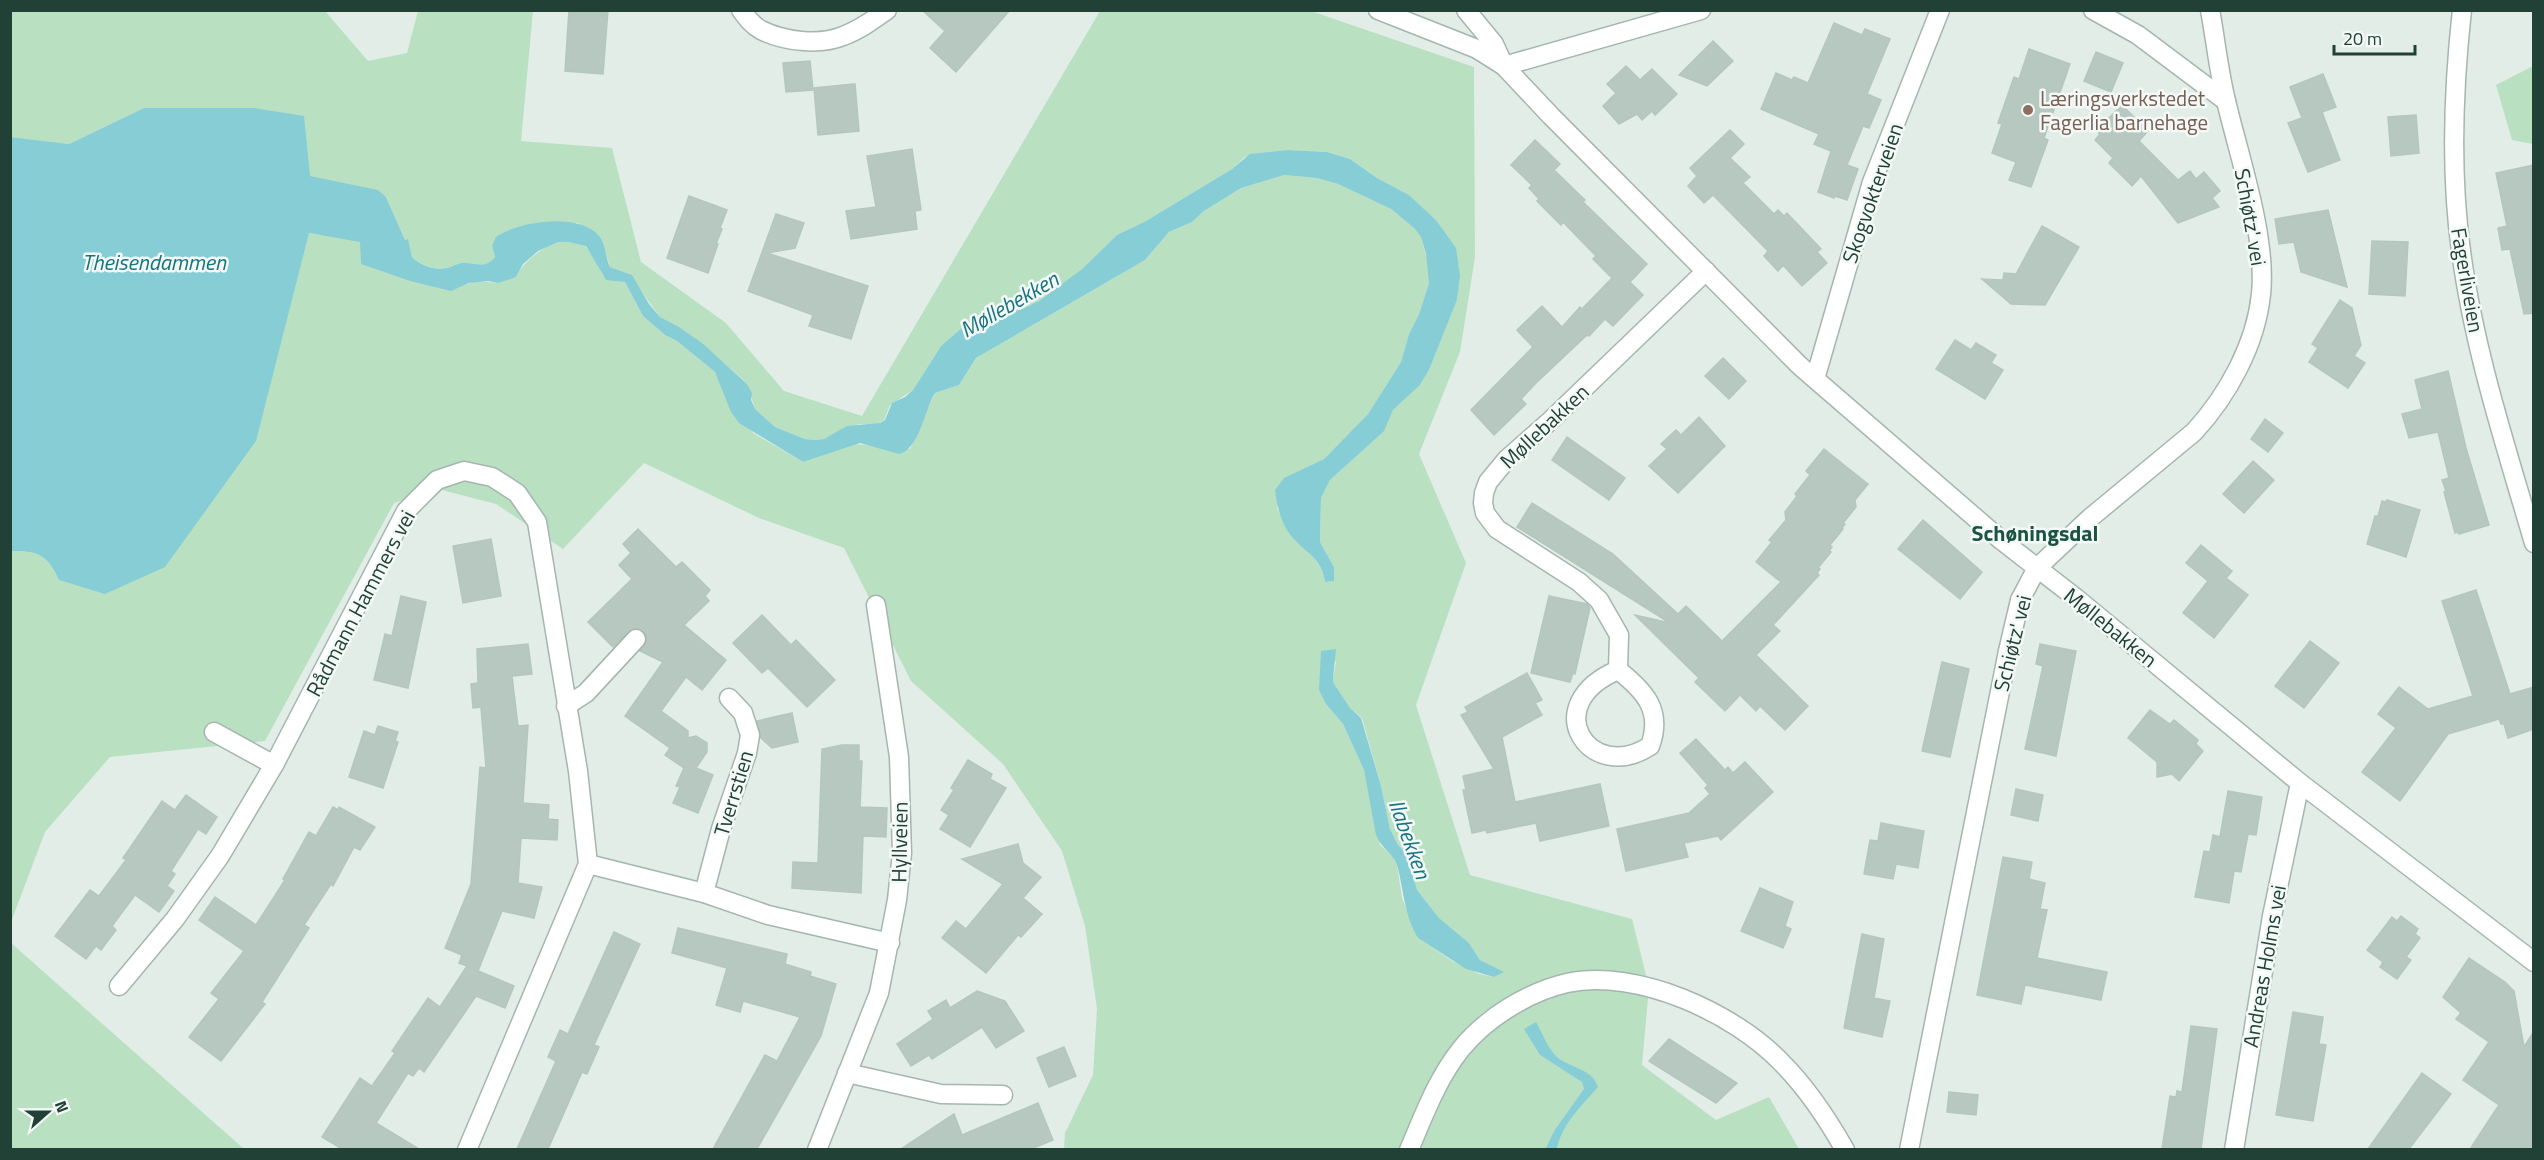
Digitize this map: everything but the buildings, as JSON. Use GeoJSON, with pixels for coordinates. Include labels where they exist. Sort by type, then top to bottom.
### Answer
{"type":"FeatureCollection","features":[{"type":"Feature","properties":{"kind":"street"},"geometry":{"type":"LineString","coordinates":[[741,10],[750,22],[761,30],[797,41],[829,40],[842,37],[887,10]]}},
{"type":"Feature","properties":{"kind":"street"},"geometry":{"type":"LineString","coordinates":[[1378,10],[1477,49],[1504,66],[1701,10]]}},
{"type":"Feature","properties":{"kind":"street","name":"Møllebakken"},"geometry":{"type":"LineString","coordinates":[[1466,10],[1494,44],[1504,66],[1551,116],[1763,330],[1815,378],[2001,540],[2076,597],[2300,783],[2534,962]]}},
{"type":"Feature","properties":{"kind":"street","name":"Skogvokterveien"},"geometry":{"type":"LineString","coordinates":[[1815,378],[1872,182],[1940,10]]}},
{"type":"Feature","properties":{"kind":"street"},"geometry":{"type":"LineString","coordinates":[[2093,10],[2138,34],[2226,101]]}},
{"type":"Feature","properties":{"kind":"street","name":"Schiøtz' vei"},"geometry":{"type":"LineString","coordinates":[[1909,1149],[2020,600],[2037,568],[2090,518],[2194,432],[2221,398],[2244,356],[2261,294],[2261,263],[2251,203],[2226,101],[2210,10]]}},
{"type":"Feature","properties":{"kind":"street","name":"Fagerliveien"},"geometry":{"type":"LineString","coordinates":[[2462,10],[2456,69],[2454,135],[2461,252],[2473,321],[2534,543]]}},
{"type":"Feature","properties":{"kind":"street","name":"Møllebakken"},"geometry":{"type":"LineString","coordinates":[[1618,670],[1619,635],[1599,600],[1579,582],[1497,529],[1485,513],[1484,493],[1488,482],[1507,459],[1550,421],[1706,271]]}},
{"type":"Feature","properties":{"kind":"street","name":"Rådmann Hammers vei"},"geometry":{"type":"LineString","coordinates":[[119,986],[175,919],[220,856],[274,765],[406,511],[437,480],[464,471],[492,477],[517,493],[537,522],[578,771],[588,864],[467,1149]]}},
{"type":"Feature","properties":{"kind":"street","name":"Hyllveien"},"geometry":{"type":"LineString","coordinates":[[816,1149],[879,993],[897,900],[902,853],[899,756],[876,605]]}},
{"type":"Feature","properties":{"kind":"street"},"geometry":{"type":"LineString","coordinates":[[567,706],[586,693],[636,639]]}},
{"type":"Feature","properties":{"kind":"street"},"geometry":{"type":"LineString","coordinates":[[1618,670],[1649,702],[1656,722],[1650,746],[1638,754],[1620,758],[1602,753],[1587,745],[1580,736],[1576,713],[1578,703],[1587,692],[1597,682],[1618,670]]}},
{"type":"Feature","properties":{"kind":"street","name":"Tverrstien"},"geometry":{"type":"LineString","coordinates":[[704,893],[721,829],[747,753],[750,735],[743,713],[729,698]]}},
{"type":"Feature","properties":{"kind":"street"},"geometry":{"type":"LineString","coordinates":[[214,732],[274,765]]}},
{"type":"Feature","properties":{"kind":"street","name":"Andreas Holms vei"},"geometry":{"type":"LineString","coordinates":[[2234,1149],[2272,916],[2300,783]]}},
{"type":"Feature","properties":{"kind":"street"},"geometry":{"type":"LineString","coordinates":[[588,864],[704,893],[768,915],[890,943]]}},
{"type":"Feature","properties":{"kind":"street"},"geometry":{"type":"LineString","coordinates":[[1409,1149],[1426,1107],[1448,1067],[1478,1031],[1531,996],[1568,983],[1607,981],[1649,987],[1682,997],[1721,1016],[1746,1033],[1781,1061],[1823,1111],[1845,1149]]}},
{"type":"Feature","properties":{"kind":"street"},"geometry":{"type":"LineString","coordinates":[[847,1073],[941,1094],[1003,1095]]}},
{"type":"Feature","properties":{"kind":"green space"},"geometry":{"type":"Polygon","coordinates":[[[11,11],[325,11],[368,61],[407,53],[418,11],[533,11],[521,141],[612,148],[641,262],[726,323],[784,391],[862,416],[1100,11],[1311,11],[1474,67],[1475,257],[1460,352],[1419,454],[1466,563],[1416,705],[1470,875],[1632,919],[1649,987],[1642,1065],[1716,1120],[1769,1097],[1799,1149],[1557,1149],[1568,1124],[1598,1087],[1556,1056],[1540,1055],[1578,1078],[1583,1082],[1585,1090],[1554,1131],[1546,1149],[1064,1149],[1065,1133],[1093,1075],[1097,1009],[1085,926],[1062,851],[1003,764],[911,681],[844,548],[759,518],[644,463],[563,549],[496,504],[438,489],[394,503],[265,741],[110,757],[45,832],[11,922],[11,551],[35,553],[46,559],[59,580],[309,233],[320,235],[310,176],[144,108],[69,144],[11,137],[11,11]],[[1288,150],[1245,157],[1232,169],[1146,221],[1117,235],[1082,269],[1039,301],[1020,310],[981,315],[972,319],[941,346],[913,390],[890,405],[884,420],[877,424],[859,424],[824,439],[805,439],[775,427],[755,409],[747,384],[685,331],[660,317],[629,274],[610,267],[603,244],[578,223],[529,225],[509,231],[492,246],[495,257],[488,263],[463,263],[437,269],[424,265],[412,257],[408,239],[405,240],[386,197],[375,269],[447,290],[478,281],[498,283],[516,277],[528,261],[547,247],[557,242],[578,241],[589,250],[603,276],[625,282],[643,316],[715,372],[753,433],[803,462],[854,444],[910,449],[935,393],[959,385],[976,358],[1145,260],[1169,232],[1192,222],[1204,211],[1241,188],[1284,175],[1317,178],[1338,184],[1391,209],[1414,228],[1421,237],[1429,267],[1429,283],[1419,314],[1409,334],[1401,362],[1368,414],[1324,459],[1295,473],[1277,508],[1291,534],[1317,561],[1325,582],[1334,581],[1334,567],[1320,542],[1321,498],[1330,480],[1383,431],[1393,410],[1420,385],[1429,370],[1457,300],[1459,266],[1436,220],[1409,195],[1377,178],[1350,159],[1327,152],[1288,150]],[[1321,651],[1326,704],[1343,724],[1364,770],[1380,845],[1392,855],[1397,865],[1402,898],[1418,938],[1452,961],[1479,974],[1494,977],[1503,972],[1480,960],[1469,943],[1439,918],[1417,890],[1408,855],[1398,845],[1390,829],[1362,718],[1350,708],[1334,685],[1336,662],[1321,651]]]}},
{"type":"Feature","properties":{"kind":"green space"},"geometry":{"type":"Polygon","coordinates":[[[2533,66],[2533,144],[2512,140],[2496,85],[2533,66]]]}},
{"type":"Feature","properties":{"kind":"green space"},"geometry":{"type":"Polygon","coordinates":[[[11,943],[244,1149],[11,1149],[11,943]]]}},
{"type":"Feature","properties":{"kind":"water","name":"Theisendammen"},"geometry":{"type":"Polygon","coordinates":[[[144,108],[254,108],[304,116],[310,176],[378,190],[386,197],[405,240],[408,239],[412,257],[419,263],[432,268],[442,269],[463,263],[488,263],[495,257],[492,246],[496,237],[506,231],[533,223],[564,222],[590,228],[601,239],[610,267],[632,275],[649,304],[660,317],[702,343],[747,384],[752,393],[751,400],[755,409],[775,427],[805,439],[824,439],[847,426],[880,423],[885,420],[892,403],[913,390],[941,346],[972,319],[981,315],[1020,310],[1039,301],[1082,269],[1117,235],[1146,221],[1232,169],[1250,154],[1288,150],[1327,152],[1350,159],[1377,178],[1409,195],[1436,220],[1456,248],[1460,275],[1457,300],[1429,370],[1420,385],[1393,410],[1384,431],[1330,480],[1321,498],[1320,542],[1334,567],[1334,581],[1325,582],[1317,562],[1285,527],[1278,509],[1275,490],[1284,478],[1324,459],[1368,414],[1401,362],[1409,334],[1419,314],[1429,283],[1426,254],[1421,237],[1414,228],[1391,209],[1338,184],[1317,178],[1284,175],[1241,188],[1204,211],[1192,222],[1169,232],[1145,260],[976,358],[959,385],[935,393],[917,437],[906,451],[899,454],[860,443],[803,462],[739,423],[731,412],[715,372],[643,316],[625,282],[606,280],[586,246],[558,242],[538,251],[523,264],[516,277],[498,283],[488,281],[469,283],[451,291],[410,281],[361,264],[360,242],[309,233],[256,441],[165,567],[105,594],[59,580],[46,559],[35,553],[11,551],[11,137],[69,144],[144,108]]]}},
{"type":"Feature","properties":{"kind":"water"},"geometry":{"type":"Polygon","coordinates":[[[1336,649],[1334,684],[1350,708],[1361,718],[1381,786],[1390,829],[1398,845],[1408,855],[1417,890],[1439,918],[1469,943],[1480,960],[1504,972],[1494,977],[1466,969],[1418,938],[1413,929],[1397,865],[1376,835],[1364,770],[1343,724],[1326,704],[1319,690],[1321,651],[1336,649]]]}},
{"type":"Feature","properties":{"kind":"water"},"geometry":{"type":"Polygon","coordinates":[[[1536,1022],[1556,1056],[1586,1072],[1598,1087],[1568,1124],[1557,1149],[1546,1148],[1554,1131],[1584,1089],[1582,1082],[1540,1055],[1524,1029],[1536,1022]]]}},
{"type":"Feature","properties":{"kind":"place","name":"Læringsverkstedet Fagerlia barnehage"},"geometry":{"type":"Point","coordinates":[2028,110]}},
{"type":"Feature","properties":{"kind":"district","name":"Schøningsdal"},"geometry":{"type":"Point","coordinates":[2035,533]}},
{"type":"Feature","properties":{"kind":"water label","name":"Møllebekken"},"geometry":{"type":"Point","coordinates":[1009,304]}},
{"type":"Feature","properties":{"kind":"water label","name":"Ilabekken"},"geometry":{"type":"Point","coordinates":[1410,839]}}]}
